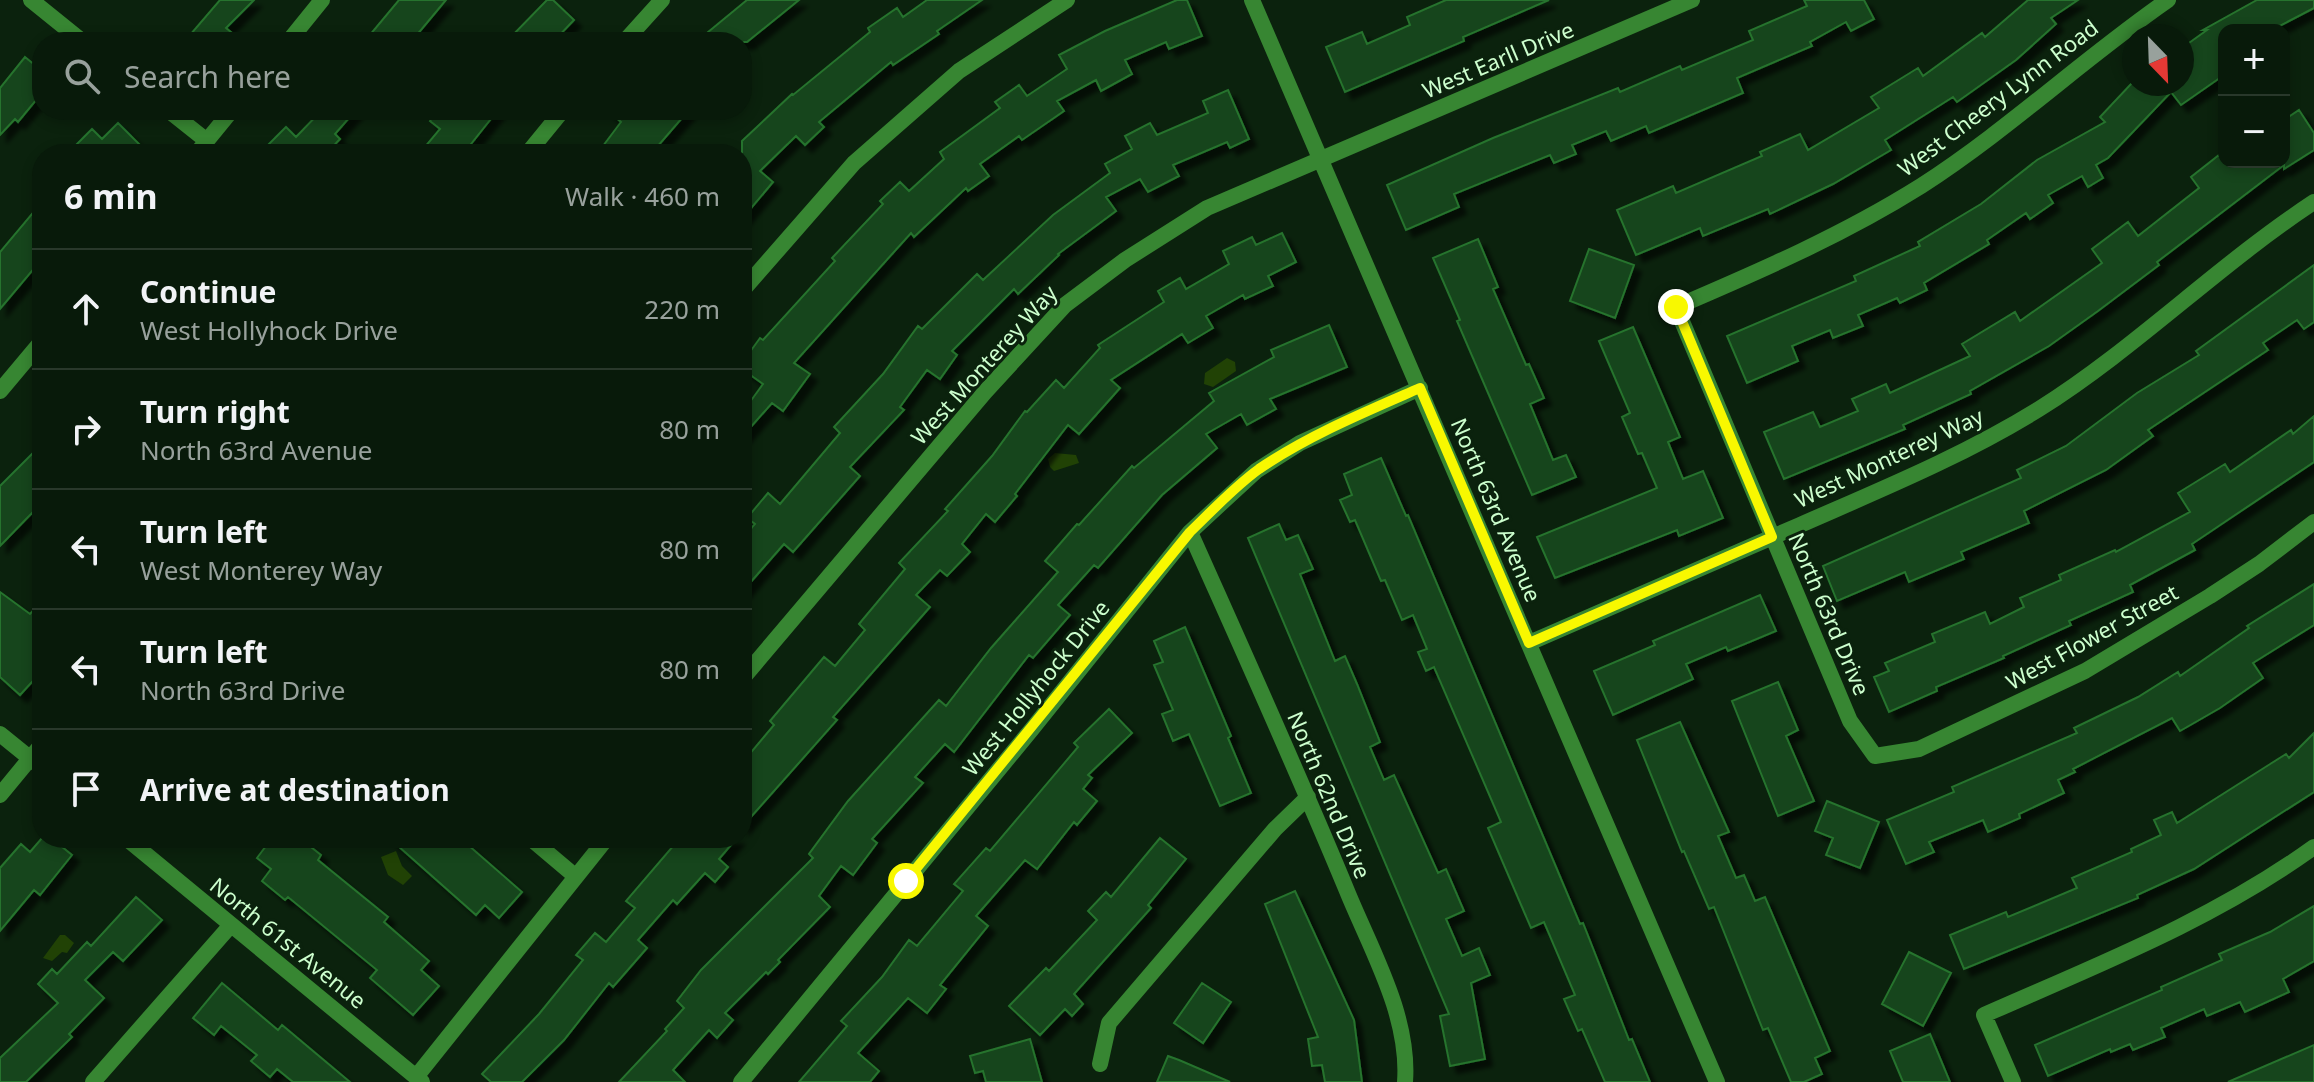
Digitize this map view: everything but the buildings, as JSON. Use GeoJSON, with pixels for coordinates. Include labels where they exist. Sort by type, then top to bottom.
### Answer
{"type":"FeatureCollection","features":[{"type":"Feature","properties":{"kind":"street"},"geometry":{"type":"LineString","coordinates":[[31,0],[71,32]]}},
{"type":"Feature","properties":{"kind":"street"},"geometry":{"type":"LineString","coordinates":[[296,32],[322,0]]}},
{"type":"Feature","properties":{"kind":"street"},"geometry":{"type":"LineString","coordinates":[[633,32],[662,0]]}},
{"type":"Feature","properties":{"kind":"street"},"geometry":{"type":"LineString","coordinates":[[752,280],[854,163],[959,71],[1067,0]]}},
{"type":"Feature","properties":{"kind":"street","name":"North 63rd Avenue"},"geometry":{"type":"LineString","coordinates":[[1252,0],[1717,1082]]}},
{"type":"Feature","properties":{"kind":"street","name":"West Earll Drive"},"geometry":{"type":"LineString","coordinates":[[1321,160],[1692,0]]}},
{"type":"Feature","properties":{"kind":"street","name":"West Cheery Lynn Road"},"geometry":{"type":"LineString","coordinates":[[1676,307],[1835,236],[1922,185],[2001,129],[2078,66],[2168,0]]}},
{"type":"Feature","properties":{"kind":"street"},"geometry":{"type":"LineString","coordinates":[[177,120],[198,144]]}},
{"type":"Feature","properties":{"kind":"street"},"geometry":{"type":"LineString","coordinates":[[205,144],[224,120]]}},
{"type":"Feature","properties":{"kind":"street"},"geometry":{"type":"LineString","coordinates":[[535,144],[555,120]]}},
{"type":"Feature","properties":{"kind":"street","name":"West Monterey Way"},"geometry":{"type":"LineString","coordinates":[[752,667],[985,392],[1065,305],[1125,260],[1207,208],[1321,160]]}},
{"type":"Feature","properties":{"kind":"street","name":"West Monterey Way"},"geometry":{"type":"LineString","coordinates":[[1529,643],[1947,461],[2039,408],[2123,350],[2235,258],[2314,202]]}},
{"type":"Feature","properties":{"kind":"street","name":"North 63rd Drive"},"geometry":{"type":"LineString","coordinates":[[1676,307],[1850,721],[1875,756]]}},
{"type":"Feature","properties":{"kind":"street"},"geometry":{"type":"LineString","coordinates":[[0,391],[32,353]]}},
{"type":"Feature","properties":{"kind":"street","name":"West Hollyhock Drive"},"geometry":{"type":"LineString","coordinates":[[741,1082],[1190,532],[1256,471],[1300,443],[1420,388]]}},
{"type":"Feature","properties":{"kind":"street","name":"West Flower Street"},"geometry":{"type":"LineString","coordinates":[[1875,756],[1919,749],[2085,671],[2259,564],[2314,522]]}},
{"type":"Feature","properties":{"kind":"street","name":"North 62nd Drive"},"geometry":{"type":"LineString","coordinates":[[1190,532],[1308,797],[1393,1008],[1404,1044],[1405,1082]]}},
{"type":"Feature","properties":{"kind":"street"},"geometry":{"type":"LineString","coordinates":[[0,734],[32,760]]}},
{"type":"Feature","properties":{"kind":"street"},"geometry":{"type":"LineString","coordinates":[[0,795],[32,767]]}},
{"type":"Feature","properties":{"kind":"street"},"geometry":{"type":"LineString","coordinates":[[1100,1064],[1109,1023],[1275,829],[1308,797]]}},
{"type":"Feature","properties":{"kind":"street"},"geometry":{"type":"LineString","coordinates":[[2013,1082],[1984,1015],[2207,914],[2259,885],[2314,847]]}},
{"type":"Feature","properties":{"kind":"street","name":"North 61st Avenue"},"geometry":{"type":"LineString","coordinates":[[138,848],[419,1079]]}},
{"type":"Feature","properties":{"kind":"street"},"geometry":{"type":"LineString","coordinates":[[542,848],[575,876]]}},
{"type":"Feature","properties":{"kind":"street"},"geometry":{"type":"LineString","coordinates":[[419,1079],[599,848]]}},
{"type":"Feature","properties":{"kind":"street"},"geometry":{"type":"LineString","coordinates":[[93,1082],[231,925]]}},
{"type":"Feature","properties":{"kind":"shaded area"},"geometry":{"type":"Polygon","coordinates":[[[1227,358],[1235,362],[1236,371],[1213,387],[1204,384],[1205,373],[1227,358]]]}},
{"type":"Feature","properties":{"kind":"shaded area"},"geometry":{"type":"Polygon","coordinates":[[[1055,453],[1076,455],[1079,463],[1054,471],[1048,459],[1055,453]]]}},
{"type":"Feature","properties":{"kind":"shaded area"},"geometry":{"type":"Polygon","coordinates":[[[396,851],[402,866],[412,876],[403,885],[388,875],[381,857],[396,851]]]}},
{"type":"Feature","properties":{"kind":"shaded area"},"geometry":{"type":"Polygon","coordinates":[[[60,935],[65,935],[74,943],[67,953],[62,952],[52,961],[43,958],[60,935]]]}},
{"type":"Feature","properties":{"kind":"route"},"geometry":{"type":"LineString","coordinates":[[906,881],[1190,532],[1221,502],[1256,471],[1300,443],[1420,388],[1529,643],[1772,537],[1676,307]]}}]}
